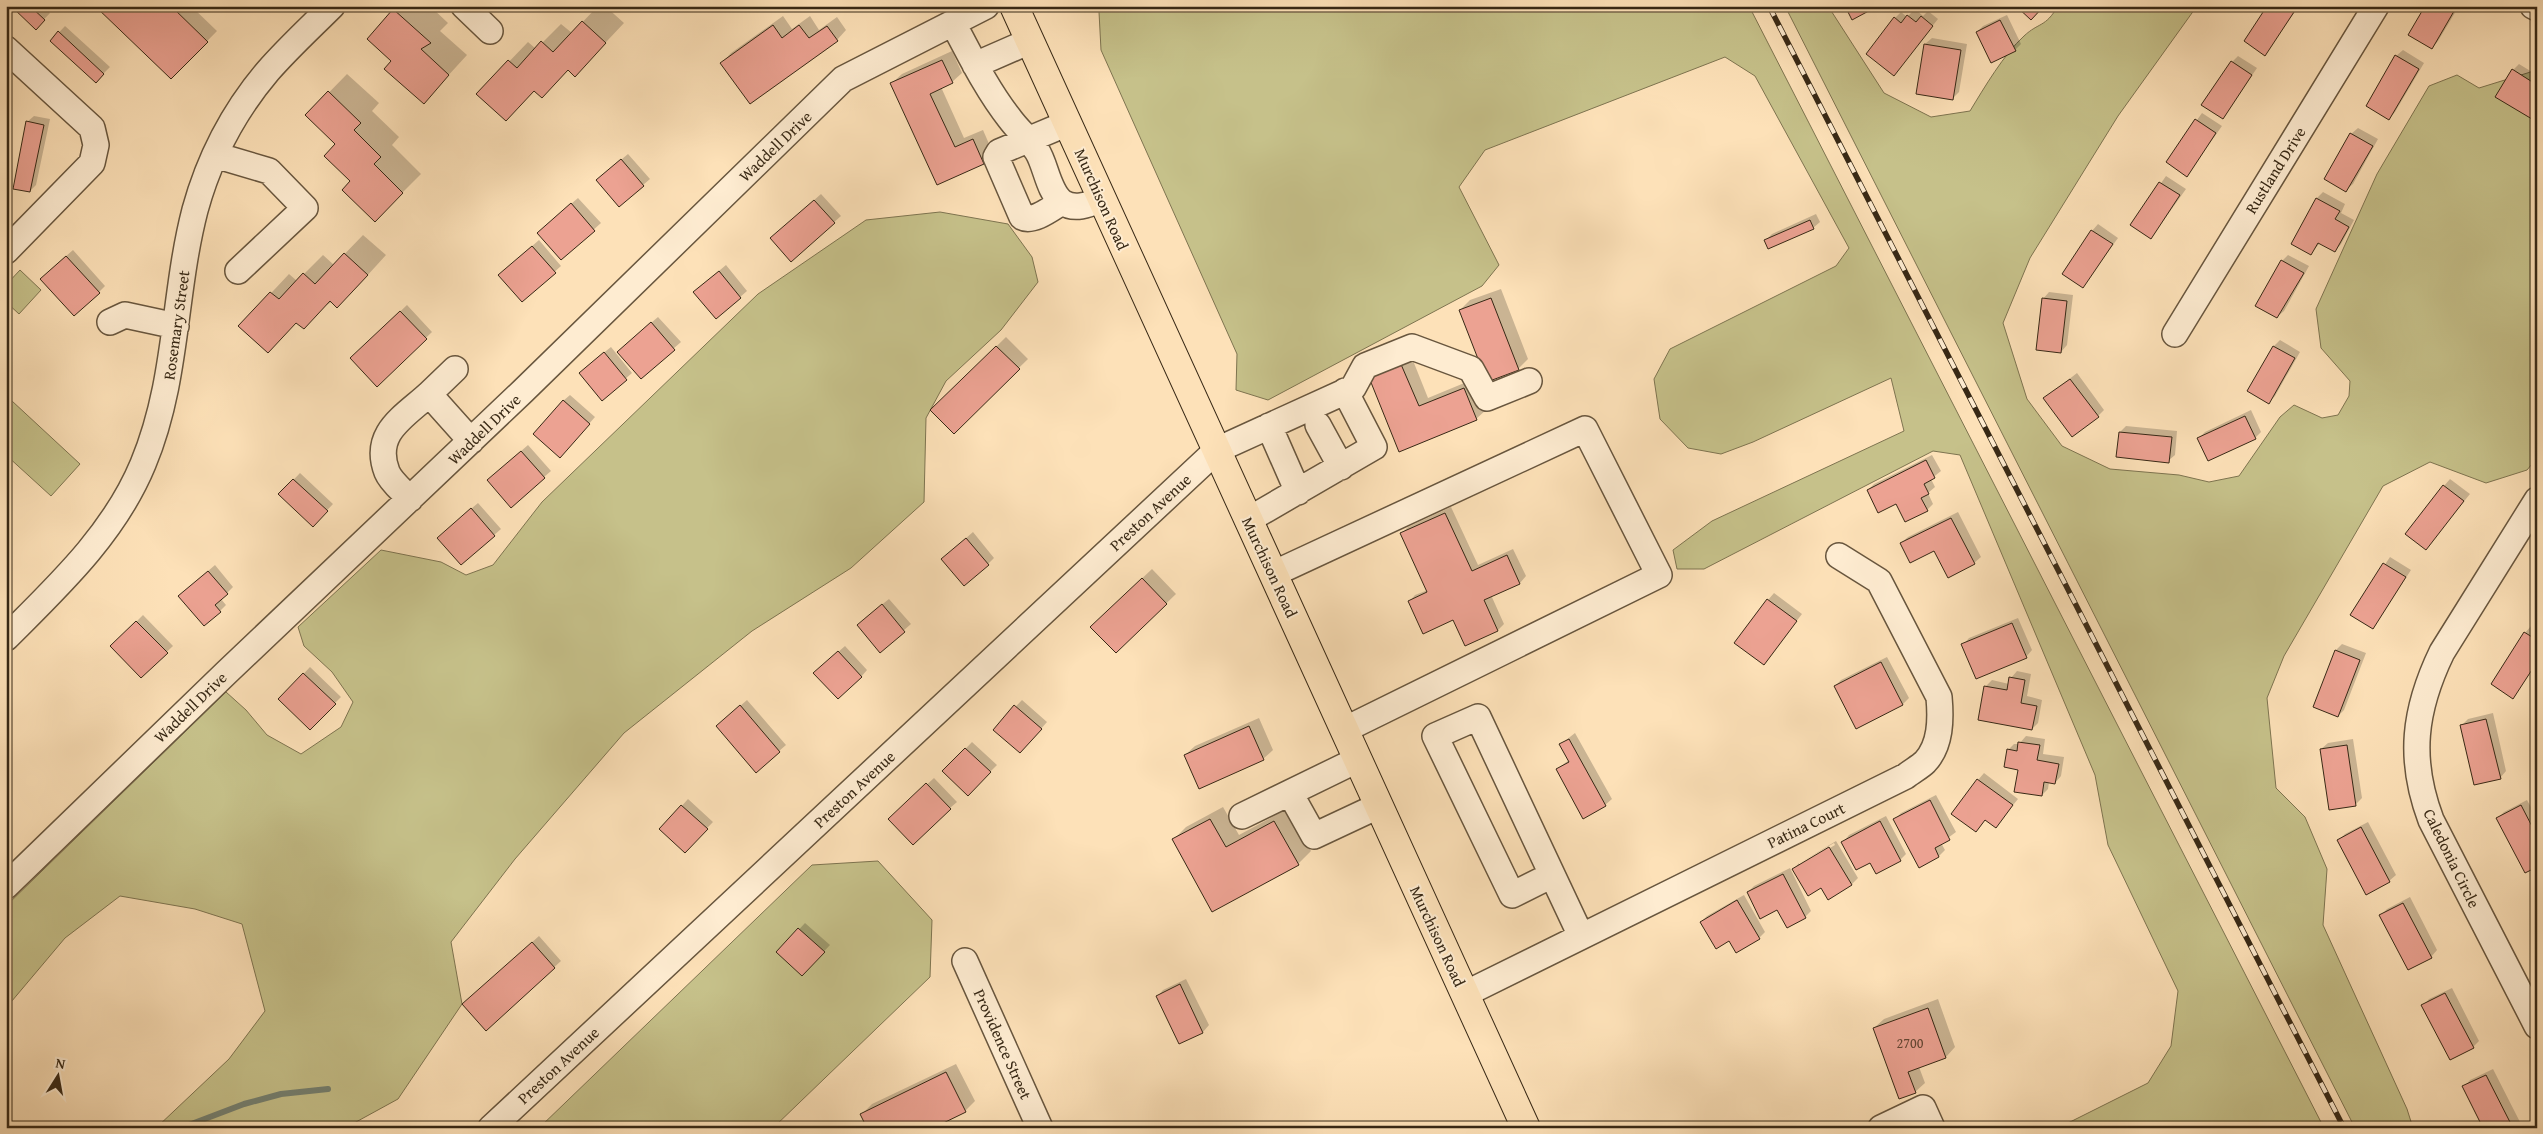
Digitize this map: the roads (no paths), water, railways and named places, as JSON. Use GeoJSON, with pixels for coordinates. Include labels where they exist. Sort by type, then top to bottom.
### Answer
{"type":"FeatureCollection","features":[{"type":"Feature","properties":{"kind":"main road","name":"Murchison Road"},"geometry":{"type":"LineString","coordinates":[[1014,6],[1526,1128]]}},
{"type":"Feature","properties":{"kind":"street","name":"Rosemary Street"},"geometry":{"type":"LineString","coordinates":[[6,638],[69,575],[97,541],[122,505],[142,466],[158,426],[168,383],[195,210],[215,154],[242,105],[269,70],[332,6]]}},
{"type":"Feature","properties":{"kind":"street"},"geometry":{"type":"LineString","coordinates":[[464,6],[490,31]]}},
{"type":"Feature","properties":{"kind":"street","name":"Waddell Drive"},"geometry":{"type":"LineString","coordinates":[[6,886],[471,441],[843,79],[986,6]]}},
{"type":"Feature","properties":{"kind":"street","name":"Rustland Drive"},"geometry":{"type":"LineString","coordinates":[[2175,334],[2376,6]]}},
{"type":"Feature","properties":{"kind":"street"},"geometry":{"type":"LineString","coordinates":[[2533,6],[2537,8]]}},
{"type":"Feature","properties":{"kind":"street"},"geometry":{"type":"LineString","coordinates":[[953,23],[975,64],[1010,119],[1028,139],[1041,158],[1054,189],[1062,202],[1069,206],[1082,206],[1102,199]]}},
{"type":"Feature","properties":{"kind":"street"},"geometry":{"type":"LineString","coordinates":[[975,64],[1030,42]]}},
{"type":"Feature","properties":{"kind":"street"},"geometry":{"type":"LineString","coordinates":[[6,49],[92,128],[96,145],[92,163],[6,251]]}},
{"type":"Feature","properties":{"kind":"street"},"geometry":{"type":"LineString","coordinates":[[1062,202],[1029,219],[1025,219],[1019,213],[996,157],[999,152],[1068,123]]}},
{"type":"Feature","properties":{"kind":"street"},"geometry":{"type":"LineString","coordinates":[[215,154],[269,172],[305,208],[238,271]]}},
{"type":"Feature","properties":{"kind":"street"},"geometry":{"type":"LineString","coordinates":[[110,322],[126,315],[176,326]]}},
{"type":"Feature","properties":{"kind":"street"},"geometry":{"type":"LineString","coordinates":[[1248,520],[1374,447],[1345,392],[1353,388],[1365,366],[1412,347],[1471,369],[1487,398],[1529,381]]}},
{"type":"Feature","properties":{"kind":"street"},"geometry":{"type":"LineString","coordinates":[[410,499],[388,473],[383,452],[384,440],[388,432],[455,369]]}},
{"type":"Feature","properties":{"kind":"street","name":"Preston Avenue"},"geometry":{"type":"LineString","coordinates":[[491,1128],[1216,450],[1345,392]]}},
{"type":"Feature","properties":{"kind":"street"},"geometry":{"type":"LineString","coordinates":[[429,394],[471,441]]}},
{"type":"Feature","properties":{"kind":"street"},"geometry":{"type":"LineString","coordinates":[[1318,425],[1341,467]]}},
{"type":"Feature","properties":{"kind":"street"},"geometry":{"type":"LineString","coordinates":[[1269,426],[1298,492]]}},
{"type":"Feature","properties":{"kind":"street"},"geometry":{"type":"LineString","coordinates":[[1273,574],[1585,430],[1659,575],[1344,730]]}},
{"type":"Feature","properties":{"kind":"street","name":"Caledonia Circle"},"geometry":{"type":"LineString","coordinates":[[2537,500],[2442,652],[2429,678],[2421,706],[2416,735],[2416,764],[2421,793],[2431,820],[2537,1026]]}},
{"type":"Feature","properties":{"kind":"street","name":"Patina Court"},"geometry":{"type":"LineString","coordinates":[[1465,994],[1906,776],[1926,761],[1937,740],[1941,718],[1939,697],[1880,581],[1839,556]]}},
{"type":"Feature","properties":{"kind":"street"},"geometry":{"type":"LineString","coordinates":[[1552,875],[1512,895],[1435,736],[1478,717],[1581,936]]}},
{"type":"Feature","properties":{"kind":"street"},"geometry":{"type":"LineString","coordinates":[[1242,816],[1357,760]]}},
{"type":"Feature","properties":{"kind":"street"},"geometry":{"type":"LineString","coordinates":[[1290,793],[1314,836],[1378,806]]}},
{"type":"Feature","properties":{"kind":"street","name":"Providence Street"},"geometry":{"type":"LineString","coordinates":[[965,961],[1040,1128]]}},
{"type":"Feature","properties":{"kind":"street"},"geometry":{"type":"LineString","coordinates":[[1881,1128],[1923,1108],[1932,1128]]}},
{"type":"Feature","properties":{"kind":"waterway"},"geometry":{"type":"LineString","coordinates":[[181,1128],[244,1104],[281,1094],[328,1089]]}},
{"type":"Feature","properties":{"kind":"railway"},"geometry":{"type":"LineString","coordinates":[[1769,6],[2344,1128]]}}]}
